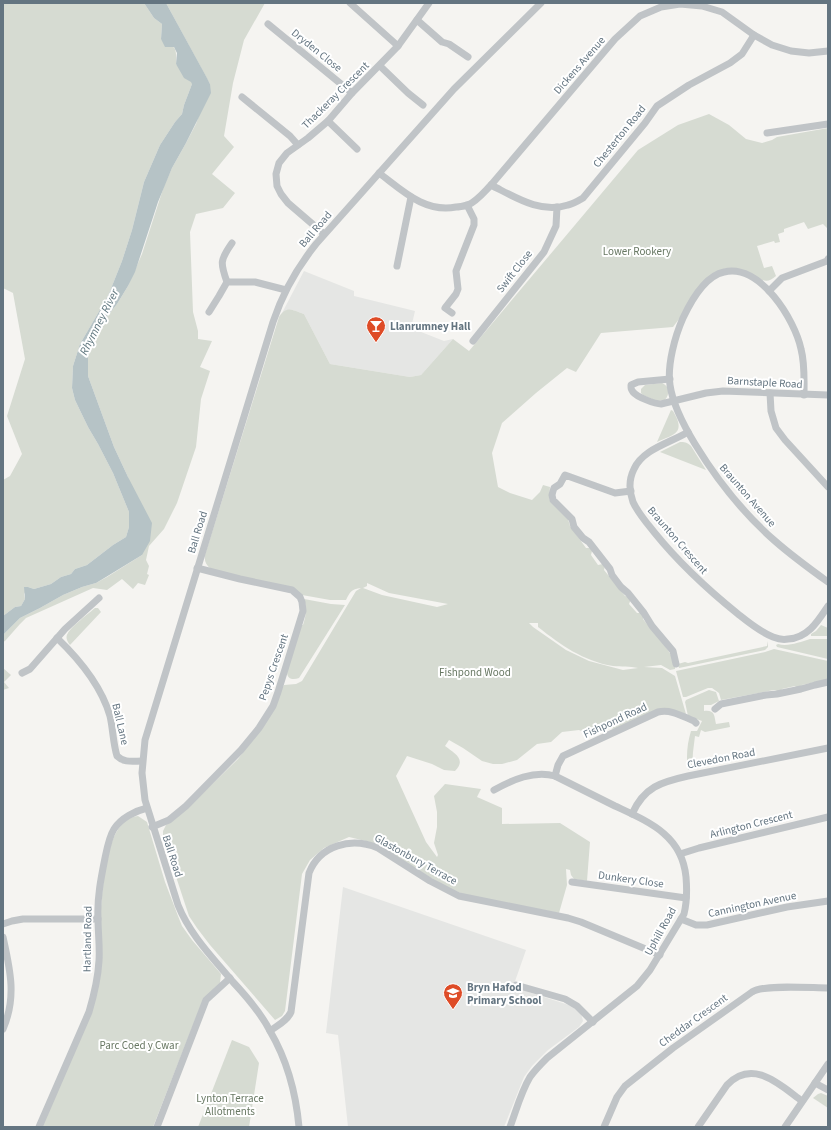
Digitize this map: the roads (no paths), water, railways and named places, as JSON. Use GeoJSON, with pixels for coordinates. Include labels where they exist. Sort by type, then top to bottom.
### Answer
{"type":"FeatureCollection","features":[{"type":"Feature","properties":{"kind":"street"},"geometry":{"type":"LineString","coordinates":[[350,3],[398,46]]}},
{"type":"Feature","properties":{"kind":"street","name":"Thackeray Crescent"},"geometry":{"type":"LineString","coordinates":[[324,234],[288,203],[281,194],[277,186],[276,174],[279,163],[288,153],[328,121],[352,93],[380,66],[398,46],[429,3]]}},
{"type":"Feature","properties":{"kind":"street","name":"Ball Road"},"geometry":{"type":"LineString","coordinates":[[300,1127],[286,1064],[270,1030],[251,1003],[195,937],[183,917],[146,808],[143,787],[142,761],[144,744],[147,730],[273,322],[286,290],[302,261],[324,234],[454,89],[540,3]]}},
{"type":"Feature","properties":{"kind":"street","name":"Dickens Avenue"},"geometry":{"type":"LineString","coordinates":[[379,173],[411,197],[429,206],[447,209],[467,205],[479,198],[615,39],[640,16],[661,7],[680,4],[702,6],[722,12],[754,35],[772,45],[791,51],[809,53],[828,51]]}},
{"type":"Feature","properties":{"kind":"street"},"geometry":{"type":"LineString","coordinates":[[417,20],[442,42],[449,44],[468,57]]}},
{"type":"Feature","properties":{"kind":"street","name":"Dryden Close"},"geometry":{"type":"LineString","coordinates":[[268,24],[352,93]]}},
{"type":"Feature","properties":{"kind":"street","name":"Chesterton Road"},"geometry":{"type":"LineString","coordinates":[[491,185],[531,205],[544,208],[569,205],[583,198],[645,123],[657,106],[689,85],[730,63],[742,54],[754,35]]}},
{"type":"Feature","properties":{"kind":"street"},"geometry":{"type":"LineString","coordinates":[[380,66],[408,94],[423,105]]}},
{"type":"Feature","properties":{"kind":"street"},"geometry":{"type":"LineString","coordinates":[[242,97],[290,136],[298,145]]}},
{"type":"Feature","properties":{"kind":"street"},"geometry":{"type":"LineString","coordinates":[[328,121],[358,148]]}},
{"type":"Feature","properties":{"kind":"street"},"geometry":{"type":"LineString","coordinates":[[768,133],[828,124]]}},
{"type":"Feature","properties":{"kind":"street"},"geometry":{"type":"LineString","coordinates":[[397,266],[411,197]]}},
{"type":"Feature","properties":{"kind":"street"},"geometry":{"type":"LineString","coordinates":[[452,313],[445,308],[456,294],[458,288],[456,271],[474,225],[474,219],[467,205]]}},
{"type":"Feature","properties":{"kind":"street","name":"Swift Close"},"geometry":{"type":"LineString","coordinates":[[473,341],[544,252],[556,226],[557,207]]}},
{"type":"Feature","properties":{"kind":"street"},"geometry":{"type":"LineString","coordinates":[[208,312],[227,282],[222,261],[223,255],[232,243]]}},
{"type":"Feature","properties":{"kind":"street"},"geometry":{"type":"LineString","coordinates":[[769,291],[782,278],[827,261],[828,259]]}},
{"type":"Feature","properties":{"kind":"street","name":"Braunton Avenue"},"geometry":{"type":"LineString","coordinates":[[804,395],[804,365],[801,348],[788,317],[769,291],[758,281],[745,273],[739,272],[732,271],[719,273],[708,281],[689,307],[674,344],[670,379],[674,401],[688,432],[718,480],[750,517],[775,541],[828,582]]}},
{"type":"Feature","properties":{"kind":"street"},"geometry":{"type":"LineString","coordinates":[[227,282],[255,282],[286,290]]}},
{"type":"Feature","properties":{"kind":"street","name":"Barnstaple Road"},"geometry":{"type":"LineString","coordinates":[[670,379],[633,383],[631,389],[636,395],[657,404],[706,393],[723,391],[828,395]]}},
{"type":"Feature","properties":{"kind":"street"},"geometry":{"type":"LineString","coordinates":[[770,392],[771,411],[776,428],[828,487]]}},
{"type":"Feature","properties":{"kind":"street","name":"Braunton Crescent"},"geometry":{"type":"LineString","coordinates":[[688,432],[650,452],[638,463],[631,478],[633,500],[640,514],[662,542],[698,581],[747,621],[768,635],[787,640],[802,636],[812,628],[828,606]]}},
{"type":"Feature","properties":{"kind":"street"},"geometry":{"type":"LineString","coordinates":[[631,491],[615,493],[566,475],[561,483],[554,488],[552,495],[553,500],[572,519],[574,527],[583,538],[589,542],[610,569],[612,575],[621,587],[644,612],[652,626],[673,652],[676,664]]}},
{"type":"Feature","properties":{"kind":"street","name":"Pepys Crescent"},"geometry":{"type":"LineString","coordinates":[[152,827],[169,820],[186,806],[241,750],[259,728],[269,712],[278,692],[303,611],[301,599],[298,594],[292,590],[197,568]]}},
{"type":"Feature","properties":{"kind":"street"},"geometry":{"type":"LineString","coordinates":[[22,673],[30,669],[65,629],[100,598]]}},
{"type":"Feature","properties":{"kind":"street","name":"Ball Lane"},"geometry":{"type":"LineString","coordinates":[[57,638],[83,665],[103,697],[112,725],[117,756],[121,760],[142,761]]}},
{"type":"Feature","properties":{"kind":"street"},"geometry":{"type":"LineString","coordinates":[[715,709],[721,704],[766,694],[795,691],[828,682]]}},
{"type":"Feature","properties":{"kind":"street","name":"Fishpond Road"},"geometry":{"type":"LineString","coordinates":[[555,776],[558,765],[563,756],[658,712],[670,712],[696,723]]}},
{"type":"Feature","properties":{"kind":"street","name":"Clevedon Road"},"geometry":{"type":"LineString","coordinates":[[632,814],[636,804],[643,795],[666,782],[688,776],[828,748]]}},
{"type":"Feature","properties":{"kind":"street","name":"Uphill Road"},"geometry":{"type":"LineString","coordinates":[[494,790],[508,782],[523,777],[543,774],[555,776],[632,814],[664,834],[674,844],[680,854],[685,870],[687,885],[685,908],[681,919],[650,970],[637,986],[547,1058],[533,1073],[525,1088],[510,1127]]}},
{"type":"Feature","properties":{"kind":"street","name":"Hartland Road"},"geometry":{"type":"LineString","coordinates":[[39,1127],[92,1002],[99,961],[99,893],[106,850],[112,833],[119,822],[146,808]]}},
{"type":"Feature","properties":{"kind":"street","name":"Arlington Crescent"},"geometry":{"type":"LineString","coordinates":[[680,854],[699,848],[828,817]]}},
{"type":"Feature","properties":{"kind":"street","name":"Glastonbury Terrace"},"geometry":{"type":"LineString","coordinates":[[270,1030],[283,1022],[291,1012],[308,873],[311,866],[322,854],[335,846],[343,844],[361,843],[378,848],[459,896],[581,922],[660,955]]}},
{"type":"Feature","properties":{"kind":"street","name":"Dunkery Close"},"geometry":{"type":"LineString","coordinates":[[572,882],[686,898]]}},
{"type":"Feature","properties":{"kind":"street","name":"Cannington Avenue"},"geometry":{"type":"LineString","coordinates":[[681,919],[696,925],[707,925],[786,907],[828,901]]}},
{"type":"Feature","properties":{"kind":"street"},"geometry":{"type":"LineString","coordinates":[[3,924],[23,919],[98,919]]}},
{"type":"Feature","properties":{"kind":"street"},"geometry":{"type":"LineString","coordinates":[[3,937],[11,971],[12,985],[8,1012],[3,1028]]}},
{"type":"Feature","properties":{"kind":"street"},"geometry":{"type":"LineString","coordinates":[[157,1127],[206,1000],[230,978]]}},
{"type":"Feature","properties":{"kind":"street"},"geometry":{"type":"LineString","coordinates":[[516,985],[565,999],[577,1006],[593,1022]]}},
{"type":"Feature","properties":{"kind":"street","name":"Cheddar Crescent"},"geometry":{"type":"LineString","coordinates":[[604,1127],[621,1091],[628,1083],[673,1048],[755,989],[828,988]]}},
{"type":"Feature","properties":{"kind":"street"},"geometry":{"type":"LineString","coordinates":[[785,1127],[828,1064]]}},
{"type":"Feature","properties":{"kind":"street"},"geometry":{"type":"LineString","coordinates":[[698,1127],[727,1085],[744,1074],[757,1074],[769,1078],[802,1101]]}},
{"type":"Feature","properties":{"kind":"street"},"geometry":{"type":"LineString","coordinates":[[815,1083],[828,1090]]}},
{"type":"Feature","properties":{"kind":"water","name":"Rhymney River"},"geometry":{"type":"Polygon","coordinates":[[[144,3],[166,3],[210,84],[211,93],[172,168],[158,202],[135,272],[117,304],[105,319],[90,348],[88,358],[88,376],[114,447],[152,523],[150,541],[142,555],[96,583],[63,595],[20,618],[3,635],[3,616],[15,607],[21,606],[25,599],[24,587],[34,589],[51,584],[61,577],[71,574],[75,569],[87,565],[126,537],[129,527],[129,512],[113,473],[75,400],[72,388],[73,366],[80,344],[108,296],[132,230],[144,182],[160,145],[182,114],[192,84],[184,78],[176,64],[177,53],[174,47],[165,47],[161,39],[162,24],[154,18],[144,3]]]}},
{"type":"Feature","properties":{"kind":"place","name":"Llanrumney Hall"},"geometry":{"type":"Point","coordinates":[376,343]}},
{"type":"Feature","properties":{"kind":"place","name":"Bryn Hafod Primary School"},"geometry":{"type":"Point","coordinates":[453,1010]}},
{"type":"Feature","properties":{"kind":"park label","name":"Lower Rookery"},"geometry":{"type":"Point","coordinates":[637,251]}},
{"type":"Feature","properties":{"kind":"park label","name":"Fishpond Wood"},"geometry":{"type":"Point","coordinates":[475,672]}},
{"type":"Feature","properties":{"kind":"park label","name":"Parc Coed y Cwar"},"geometry":{"type":"Point","coordinates":[139,1045]}},
{"type":"Feature","properties":{"kind":"park label","name":"Lynton Terrace Allotments"},"geometry":{"type":"Point","coordinates":[230,1104]}}]}
